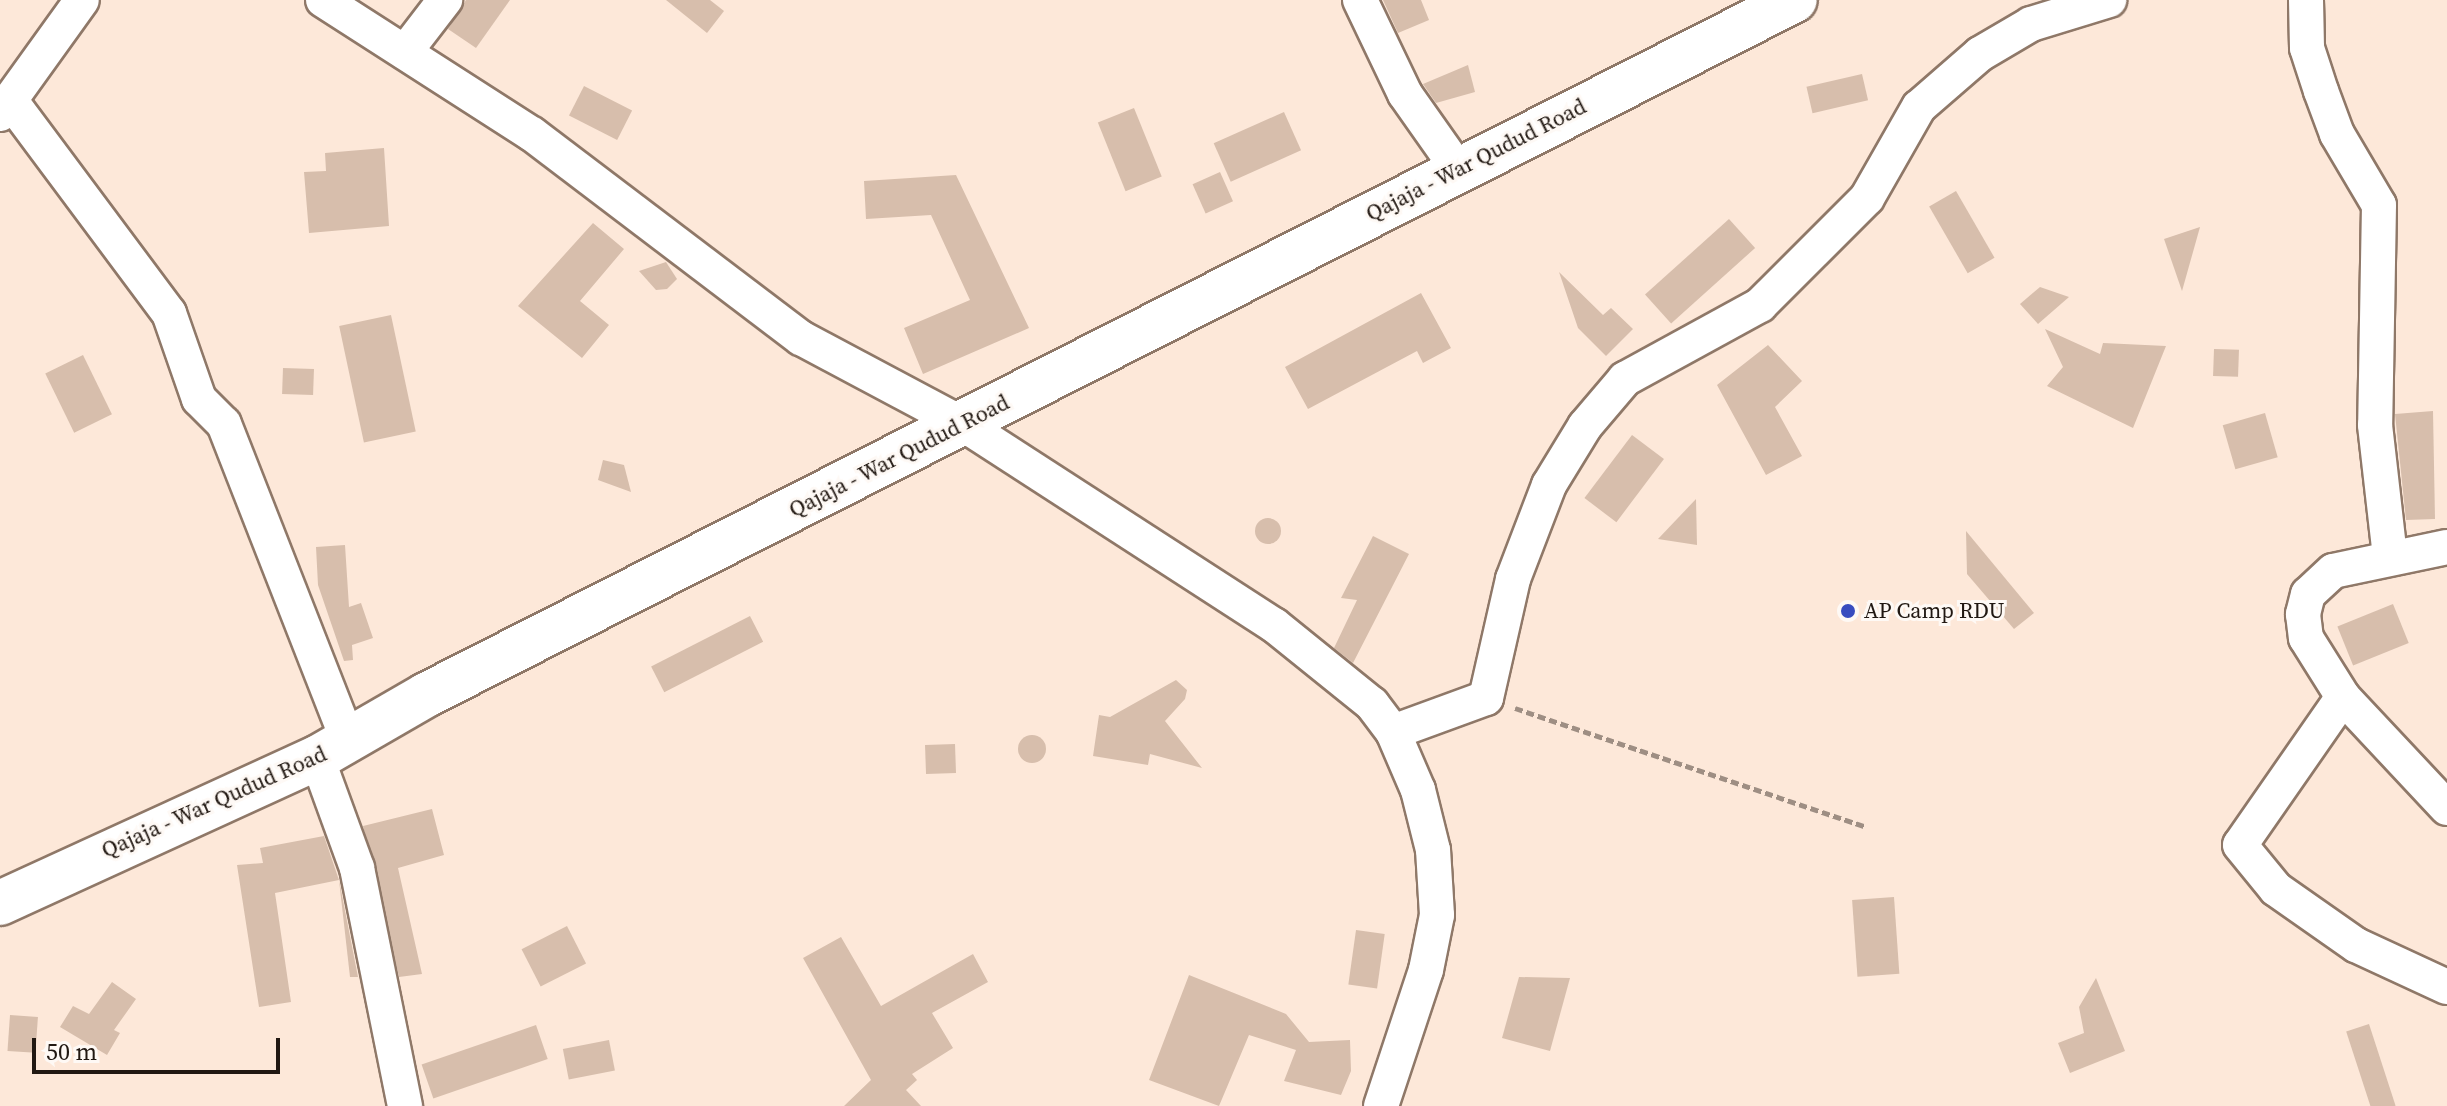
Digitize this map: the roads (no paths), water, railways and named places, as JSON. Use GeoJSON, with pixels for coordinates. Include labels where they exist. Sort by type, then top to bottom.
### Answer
{"type":"FeatureCollection","features":[{"type":"Feature","properties":{"kind":"street"},"geometry":{"type":"LineString","coordinates":[[82,0],[5,107],[169,313],[199,399],[224,424],[333,749],[405,1106]]}},
{"type":"Feature","properties":{"kind":"street"},"geometry":{"type":"LineString","coordinates":[[323,0],[532,134],[801,338],[963,424],[1274,625],[1372,704],[1393,732],[1418,790],[1433,850],[1437,915],[1426,970],[1381,1106]]}},
{"type":"Feature","properties":{"kind":"street"},"geometry":{"type":"LineString","coordinates":[[405,52],[445,0]]}},
{"type":"Feature","properties":{"kind":"street"},"geometry":{"type":"LineString","coordinates":[[1360,0],[1405,94],[1458,169]]}},
{"type":"Feature","properties":{"kind":"street","name":"Qajaja - War Qudud Road"},"geometry":{"type":"LineString","coordinates":[[1,906],[333,749],[1458,169],[1795,0]]}},
{"type":"Feature","properties":{"kind":"street"},"geometry":{"type":"LineString","coordinates":[[1393,732],[1486,698],[1513,579],[1549,485],[1585,426],[1625,379],[1760,305],[1867,198],[1919,107],[1980,54],[2031,24],[2109,0]]}},
{"type":"Feature","properties":{"kind":"street"},"geometry":{"type":"LineString","coordinates":[[2306,0],[2307,48],[2321,91],[2337,134],[2379,205],[2375,425],[2390,557]]}},
{"type":"Feature","properties":{"kind":"street"},"geometry":{"type":"LineString","coordinates":[[2447,547],[2333,571],[2308,594],[2306,638],[2343,697],[2447,808]]}},
{"type":"Feature","properties":{"kind":"street"},"geometry":{"type":"LineString","coordinates":[[2343,697],[2240,845],[2276,889],[2356,945],[2447,987]]}},
{"type":"Feature","properties":{"kind":"place","name":"AP Camp RDU"},"geometry":{"type":"Point","coordinates":[1848,611]}}]}
